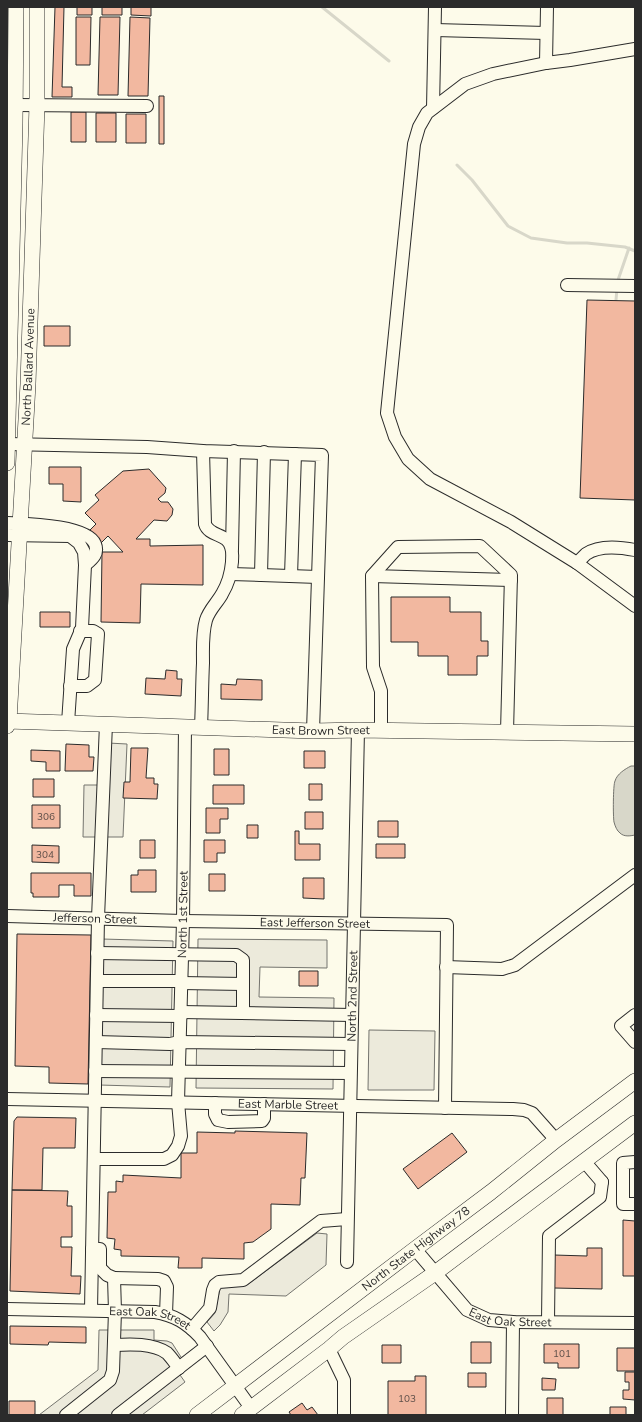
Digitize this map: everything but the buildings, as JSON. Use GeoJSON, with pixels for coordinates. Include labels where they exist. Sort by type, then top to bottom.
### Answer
{"type":"FeatureCollection","features":[{"type":"Feature","properties":{"kind":"main road","name":"North Ballard Avenue"},"geometry":{"type":"LineString","coordinates":[[7,463],[16,7]]}},
{"type":"Feature","properties":{"kind":"main road","name":"North Ballard Avenue"},"geometry":{"type":"LineString","coordinates":[[8,723],[13,529],[25,444],[38,7]]}},
{"type":"Feature","properties":{"kind":"main road","name":"East Brown Street"},"geometry":{"type":"LineString","coordinates":[[8,723],[185,726],[313,731],[381,730],[635,734]]}},
{"type":"Feature","properties":{"kind":"main road","name":"North State Highway 78"},"geometry":{"type":"LineString","coordinates":[[196,1415],[635,1081]]}},
{"type":"Feature","properties":{"kind":"main road"},"geometry":{"type":"LineString","coordinates":[[247,1411],[343,1337],[435,1273],[635,1122]]}},
{"type":"Feature","properties":{"kind":"street"},"geometry":{"type":"LineString","coordinates":[[433,108],[435,7]]}},
{"type":"Feature","properties":{"kind":"street"},"geometry":{"type":"LineString","coordinates":[[546,63],[547,7]]}},
{"type":"Feature","properties":{"kind":"street"},"geometry":{"type":"LineString","coordinates":[[435,30],[546,33]]}},
{"type":"Feature","properties":{"kind":"street"},"geometry":{"type":"LineString","coordinates":[[635,49],[546,63],[492,74],[465,84],[427,113],[419,127],[414,144],[387,413],[395,437],[408,459],[430,479],[510,522],[577,563],[635,606]]}},
{"type":"Feature","properties":{"kind":"street"},"geometry":{"type":"LineString","coordinates":[[15,105],[147,106]]}},
{"type":"Feature","properties":{"kind":"street"},"geometry":{"type":"LineString","coordinates":[[567,285],[635,286]]}},
{"type":"Feature","properties":{"kind":"street"},"geometry":{"type":"LineString","coordinates":[[8,444],[147,447],[203,451],[322,455],[313,731]]}},
{"type":"Feature","properties":{"kind":"street"},"geometry":{"type":"LineString","coordinates":[[203,451],[206,528],[221,535],[227,540],[232,550]]}},
{"type":"Feature","properties":{"kind":"street"},"geometry":{"type":"LineString","coordinates":[[201,727],[204,628],[210,612],[222,594],[231,574],[234,452]]}},
{"type":"Feature","properties":{"kind":"street"},"geometry":{"type":"LineString","coordinates":[[261,575],[264,452]]}},
{"type":"Feature","properties":{"kind":"street"},"geometry":{"type":"LineString","coordinates":[[291,576],[295,454]]}},
{"type":"Feature","properties":{"kind":"street"},"geometry":{"type":"LineString","coordinates":[[13,529],[71,534],[79,543],[84,552],[85,565],[82,628],[73,649],[68,723]]}},
{"type":"Feature","properties":{"kind":"street"},"geometry":{"type":"LineString","coordinates":[[381,730],[381,691],[373,667],[372,576],[398,547],[480,546],[511,575],[507,732]]}},
{"type":"Feature","properties":{"kind":"street"},"geometry":{"type":"LineString","coordinates":[[577,563],[587,554],[605,547],[623,547],[635,550]]}},
{"type":"Feature","properties":{"kind":"street"},"geometry":{"type":"LineString","coordinates":[[231,574],[318,577]]}},
{"type":"Feature","properties":{"kind":"street"},"geometry":{"type":"LineString","coordinates":[[372,576],[511,580]]}},
{"type":"Feature","properties":{"kind":"street"},"geometry":{"type":"LineString","coordinates":[[70,686],[87,686],[95,680],[98,634],[93,631],[80,631]]}},
{"type":"Feature","properties":{"kind":"street"},"geometry":{"type":"LineString","coordinates":[[90,1310],[97,953],[106,724]]}},
{"type":"Feature","properties":{"kind":"street","name":"North 1st Street"},"geometry":{"type":"LineString","coordinates":[[94,1159],[164,1159],[172,1155],[178,1146],[181,1136],[178,1102],[183,921],[185,726]]}},
{"type":"Feature","properties":{"kind":"street","name":"North 2nd Street"},"geometry":{"type":"LineString","coordinates":[[347,1262],[349,1106],[358,730]]}},
{"type":"Feature","properties":{"kind":"street"},"geometry":{"type":"LineString","coordinates":[[445,1108],[446,967],[502,969],[515,965],[635,875]]}},
{"type":"Feature","properties":{"kind":"street","name":"Jefferson Street"},"geometry":{"type":"LineString","coordinates":[[7,916],[183,921]]}},
{"type":"Feature","properties":{"kind":"street","name":"East Jefferson Street"},"geometry":{"type":"LineString","coordinates":[[183,921],[446,925],[446,967]]}},
{"type":"Feature","properties":{"kind":"street"},"geometry":{"type":"LineString","coordinates":[[97,953],[236,955],[243,960],[243,1013]]}},
{"type":"Feature","properties":{"kind":"street"},"geometry":{"type":"LineString","coordinates":[[97,981],[243,984]]}},
{"type":"Feature","properties":{"kind":"street"},"geometry":{"type":"LineString","coordinates":[[96,1015],[243,1013],[352,1014]]}},
{"type":"Feature","properties":{"kind":"street"},"geometry":{"type":"LineString","coordinates":[[635,1015],[622,1026],[635,1042]]}},
{"type":"Feature","properties":{"kind":"street"},"geometry":{"type":"LineString","coordinates":[[96,1042],[170,1044],[180,1042],[351,1044]]}},
{"type":"Feature","properties":{"kind":"street"},"geometry":{"type":"LineString","coordinates":[[95,1071],[350,1073]]}},
{"type":"Feature","properties":{"kind":"street","name":"East Marble Street"},"geometry":{"type":"LineString","coordinates":[[7,1099],[524,1110],[532,1113],[556,1140]]}},
{"type":"Feature","properties":{"kind":"street"},"geometry":{"type":"LineString","coordinates":[[215,1103],[216,1117],[218,1120],[228,1122],[262,1121],[264,1118],[264,1104]]}},
{"type":"Feature","properties":{"kind":"street"},"geometry":{"type":"LineString","coordinates":[[548,1322],[549,1236],[600,1197],[602,1182],[584,1161]]}},
{"type":"Feature","properties":{"kind":"street"},"geometry":{"type":"LineString","coordinates":[[635,1162],[623,1163],[623,1204],[635,1204]]}},
{"type":"Feature","properties":{"kind":"street"},"geometry":{"type":"LineString","coordinates":[[602,1182],[623,1181]]}},
{"type":"Feature","properties":{"kind":"street"},"geometry":{"type":"LineString","coordinates":[[192,1329],[210,1308],[215,1285],[220,1282],[243,1280],[321,1222],[347,1219]]}},
{"type":"Feature","properties":{"kind":"street"},"geometry":{"type":"LineString","coordinates":[[92,1249],[100,1249],[100,1268],[107,1275],[114,1278],[158,1279],[164,1282],[167,1287],[166,1314]]}},
{"type":"Feature","properties":{"kind":"street","name":"East Oak Street"},"geometry":{"type":"LineString","coordinates":[[415,1249],[467,1310],[489,1320],[513,1322],[635,1323]]}},
{"type":"Feature","properties":{"kind":"street"},"geometry":{"type":"LineString","coordinates":[[66,1415],[110,1380],[113,1371],[115,1311],[114,1278]]}},
{"type":"Feature","properties":{"kind":"street","name":"East Oak Street"},"geometry":{"type":"LineString","coordinates":[[7,1309],[155,1312],[175,1317],[192,1329],[207,1346],[236,1386],[247,1411]]}},
{"type":"Feature","properties":{"kind":"street"},"geometry":{"type":"LineString","coordinates":[[512,1415],[513,1322]]}},
{"type":"Feature","properties":{"kind":"street"},"geometry":{"type":"LineString","coordinates":[[114,1345],[142,1345],[161,1350],[167,1353],[179,1368]]}},
{"type":"Feature","properties":{"kind":"street"},"geometry":{"type":"LineString","coordinates":[[118,1415],[207,1346]]}},
{"type":"Feature","properties":{"kind":"street"},"geometry":{"type":"LineString","coordinates":[[329,1349],[344,1380],[344,1415]]}},
{"type":"Feature","properties":{"kind":"shaded area"},"geometry":{"type":"Polygon","coordinates":[[[108,743],[127,744],[123,837],[83,837],[84,785],[99,785],[108,743]]]}},
{"type":"Feature","properties":{"kind":"shaded area"},"geometry":{"type":"Polygon","coordinates":[[[631,766],[635,766],[635,835],[627,836],[619,832],[614,824],[614,788],[615,781],[619,774],[631,766]]]}},
{"type":"Feature","properties":{"kind":"shaded area"},"geometry":{"type":"Polygon","coordinates":[[[102,939],[173,941],[170,1087],[99,1085],[102,939]]]}},
{"type":"Feature","properties":{"kind":"shaded area"},"geometry":{"type":"Polygon","coordinates":[[[198,939],[327,940],[327,968],[260,967],[259,997],[334,998],[333,1089],[196,1088],[198,939]]]}},
{"type":"Feature","properties":{"kind":"shaded area"},"geometry":{"type":"Polygon","coordinates":[[[369,1030],[435,1031],[434,1090],[368,1090],[369,1030]]]}},
{"type":"Feature","properties":{"kind":"shaded area"},"geometry":{"type":"Polygon","coordinates":[[[317,1233],[327,1234],[326,1265],[286,1296],[229,1294],[228,1312],[220,1325],[214,1331],[207,1322],[215,1313],[220,1288],[225,1285],[247,1285],[317,1233]]]}},
{"type":"Feature","properties":{"kind":"shaded area"},"geometry":{"type":"Polygon","coordinates":[[[99,1330],[154,1330],[154,1340],[172,1343],[188,1368],[180,1375],[185,1382],[142,1415],[39,1415],[98,1370],[99,1330]]]}},
{"type":"Feature","properties":{"kind":"waterway"},"geometry":{"type":"LineString","coordinates":[[322,7],[389,61]]}},
{"type":"Feature","properties":{"kind":"waterway"},"geometry":{"type":"LineString","coordinates":[[457,165],[472,180],[508,226],[531,238],[567,243],[587,243],[625,247],[635,251]]}},
{"type":"Feature","properties":{"kind":"waterway"},"geometry":{"type":"LineString","coordinates":[[617,283],[629,248]]}},
{"type":"Feature","properties":{"kind":"waterway"},"geometry":{"type":"LineString","coordinates":[[616,300],[617,288]]}}]}
